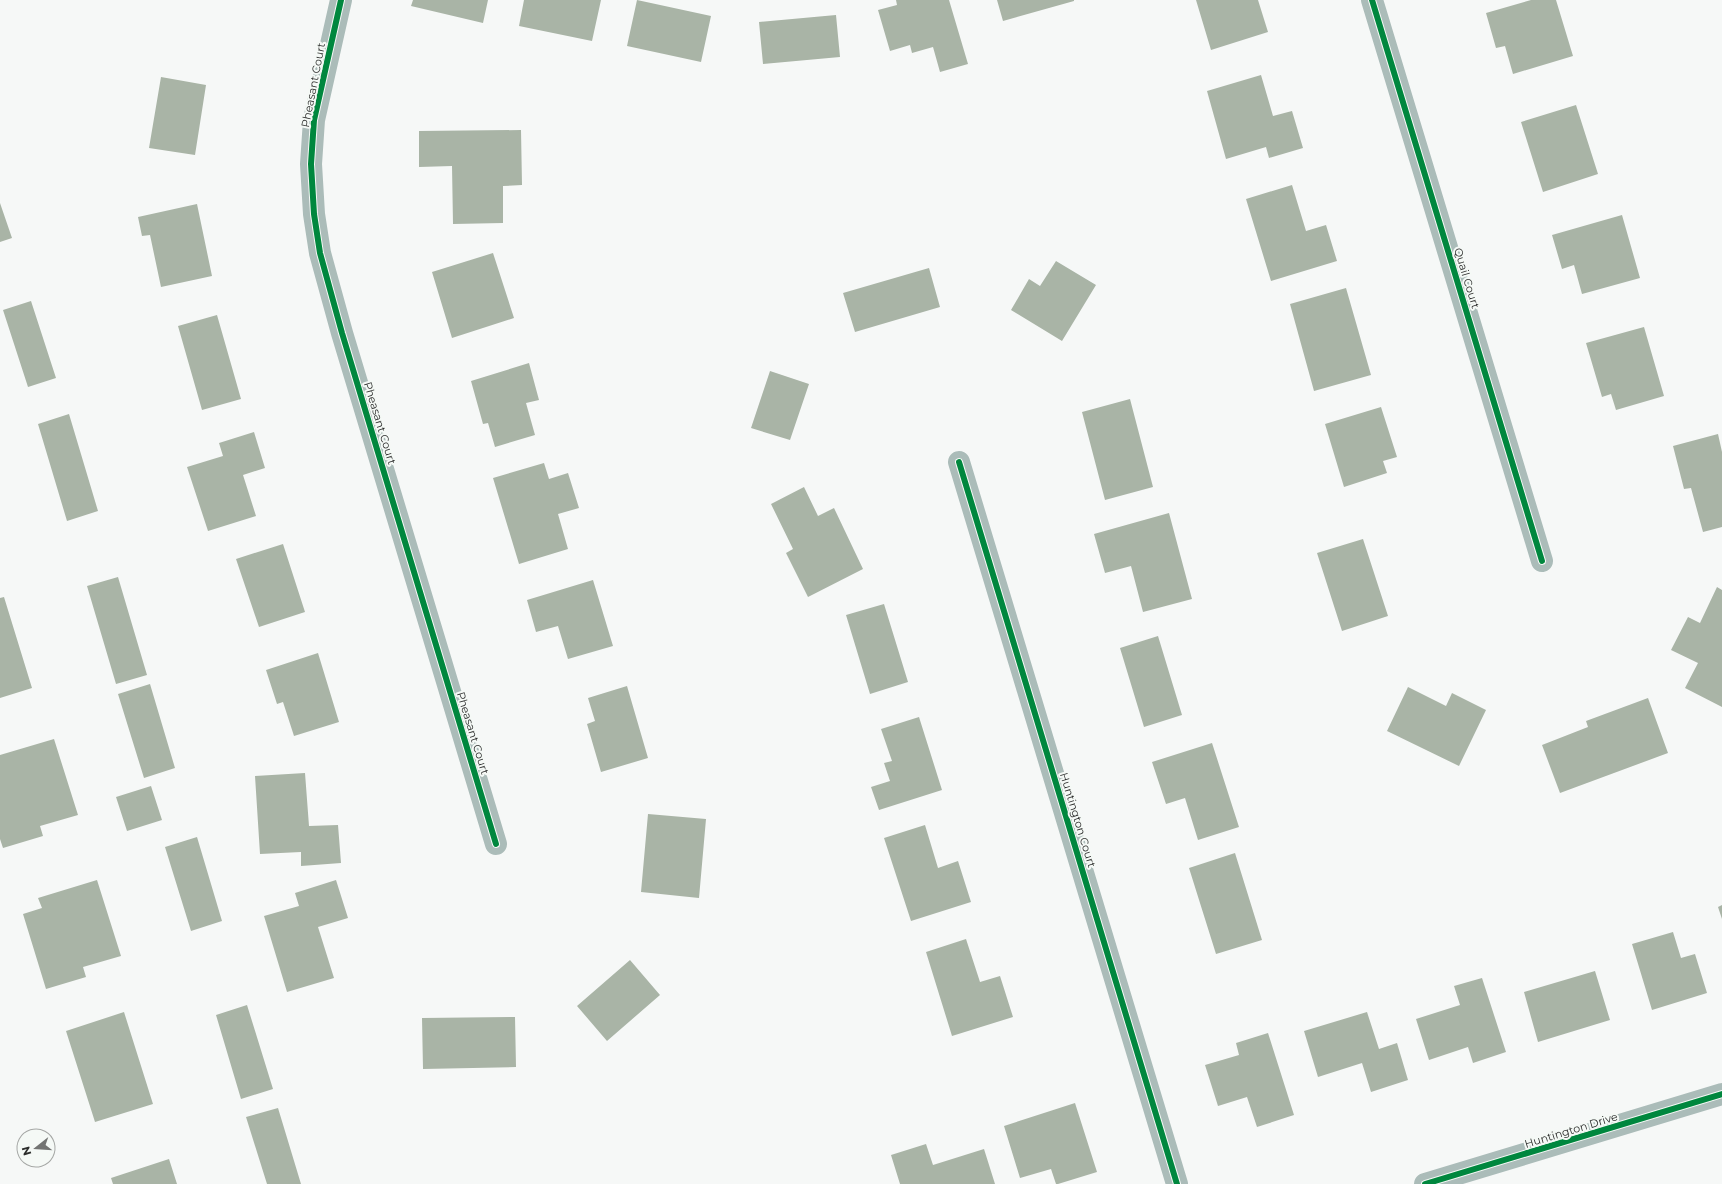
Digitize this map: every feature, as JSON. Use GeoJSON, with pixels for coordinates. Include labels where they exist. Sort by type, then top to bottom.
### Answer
{"type":"FeatureCollection","features":[{"type":"Feature","properties":{"kind":"street","name":"Pheasant Court"},"geometry":{"type":"LineString","coordinates":[[341,0],[314,120],[311,171],[314,214],[320,253],[342,334],[496,844]]}},
{"type":"Feature","properties":{"kind":"street","name":"Quail Court"},"geometry":{"type":"LineString","coordinates":[[1372,0],[1542,562]]}},
{"type":"Feature","properties":{"kind":"street","name":"Huntington Court"},"geometry":{"type":"LineString","coordinates":[[959,462],[1177,1184]]}},
{"type":"Feature","properties":{"kind":"street","name":"Huntington Drive"},"geometry":{"type":"LineString","coordinates":[[1425,1184],[1722,1094]]}},
{"type":"Feature","properties":{"kind":"building"},"geometry":{"type":"Polygon","coordinates":[[[413,0],[488,0],[483,23],[411,6],[413,0]]]}},
{"type":"Feature","properties":{"kind":"building"},"geometry":{"type":"Polygon","coordinates":[[[524,0],[601,0],[592,41],[519,26],[524,0]]]}},
{"type":"Feature","properties":{"kind":"building"},"geometry":{"type":"Polygon","coordinates":[[[637,0],[711,16],[701,62],[627,46],[637,0]]]}},
{"type":"Feature","properties":{"kind":"building"},"geometry":{"type":"Polygon","coordinates":[[[896,0],[949,0],[968,64],[940,72],[933,47],[912,53],[910,45],[890,51],[878,10],[897,5],[896,0]]]}},
{"type":"Feature","properties":{"kind":"building"},"geometry":{"type":"Polygon","coordinates":[[[997,0],[1074,0],[1074,1],[1003,21],[997,0]]]}},
{"type":"Feature","properties":{"kind":"building"},"geometry":{"type":"Polygon","coordinates":[[[1196,0],[1258,0],[1268,32],[1211,50],[1196,0]]]}},
{"type":"Feature","properties":{"kind":"building"},"geometry":{"type":"Polygon","coordinates":[[[1531,0],[1556,0],[1573,56],[1513,74],[1505,46],[1496,48],[1486,13],[1531,0]]]}},
{"type":"Feature","properties":{"kind":"building"},"geometry":{"type":"Polygon","coordinates":[[[836,15],[840,57],[763,64],[759,22],[836,15]]]}},
{"type":"Feature","properties":{"kind":"building"},"geometry":{"type":"Polygon","coordinates":[[[1261,75],[1273,116],[1292,111],[1303,148],[1269,158],[1266,147],[1226,159],[1207,91],[1261,75]]]}},
{"type":"Feature","properties":{"kind":"building"},"geometry":{"type":"Polygon","coordinates":[[[161,77],[206,85],[195,155],[149,148],[161,77]]]}},
{"type":"Feature","properties":{"kind":"building"},"geometry":{"type":"Polygon","coordinates":[[[1576,105],[1598,174],[1543,192],[1521,122],[1576,105]]]}},
{"type":"Feature","properties":{"kind":"building"},"geometry":{"type":"Polygon","coordinates":[[[521,130],[522,185],[503,186],[503,223],[453,224],[452,166],[419,167],[419,131],[521,130]]]}},
{"type":"Feature","properties":{"kind":"building"},"geometry":{"type":"Polygon","coordinates":[[[1292,185],[1306,231],[1326,225],[1337,261],[1271,281],[1246,199],[1292,185]]]}},
{"type":"Feature","properties":{"kind":"building"},"geometry":{"type":"Polygon","coordinates":[[[0,203],[12,238],[0,242],[0,203]]]}},
{"type":"Feature","properties":{"kind":"building"},"geometry":{"type":"Polygon","coordinates":[[[197,204],[212,276],[161,287],[150,235],[142,236],[138,217],[197,204]]]}},
{"type":"Feature","properties":{"kind":"building"},"geometry":{"type":"Polygon","coordinates":[[[1622,215],[1640,278],[1582,294],[1574,265],[1562,269],[1552,235],[1622,215]]]}},
{"type":"Feature","properties":{"kind":"building"},"geometry":{"type":"Polygon","coordinates":[[[493,253],[514,318],[452,338],[432,272],[493,253]]]}},
{"type":"Feature","properties":{"kind":"building"},"geometry":{"type":"Polygon","coordinates":[[[1056,261],[1096,285],[1062,341],[1011,310],[1029,279],[1040,286],[1056,261]]]}},
{"type":"Feature","properties":{"kind":"building"},"geometry":{"type":"Polygon","coordinates":[[[929,268],[940,307],[855,332],[843,293],[929,268]]]}},
{"type":"Feature","properties":{"kind":"building"},"geometry":{"type":"Polygon","coordinates":[[[1346,288],[1371,375],[1314,391],[1290,304],[1346,288]]]}},
{"type":"Feature","properties":{"kind":"building"},"geometry":{"type":"Polygon","coordinates":[[[31,301],[56,378],[28,387],[3,310],[31,301]]]}},
{"type":"Feature","properties":{"kind":"building"},"geometry":{"type":"Polygon","coordinates":[[[217,315],[241,399],[202,410],[178,326],[217,315]]]}},
{"type":"Feature","properties":{"kind":"building"},"geometry":{"type":"Polygon","coordinates":[[[1644,327],[1664,396],[1616,410],[1611,394],[1602,397],[1586,343],[1644,327]]]}},
{"type":"Feature","properties":{"kind":"building"},"geometry":{"type":"Polygon","coordinates":[[[529,363],[539,400],[526,403],[535,435],[495,447],[488,423],[483,424],[471,381],[529,363]]]}},
{"type":"Feature","properties":{"kind":"building"},"geometry":{"type":"Polygon","coordinates":[[[770,371],[809,384],[790,440],[751,428],[770,371]]]}},
{"type":"Feature","properties":{"kind":"building"},"geometry":{"type":"Polygon","coordinates":[[[1130,399],[1153,487],[1105,500],[1082,412],[1130,399]]]}},
{"type":"Feature","properties":{"kind":"building"},"geometry":{"type":"Polygon","coordinates":[[[1381,407],[1397,457],[1383,461],[1387,473],[1344,487],[1325,424],[1381,407]]]}},
{"type":"Feature","properties":{"kind":"building"},"geometry":{"type":"Polygon","coordinates":[[[69,414],[98,511],[67,521],[38,424],[69,414]]]}},
{"type":"Feature","properties":{"kind":"building"},"geometry":{"type":"Polygon","coordinates":[[[254,432],[265,468],[243,475],[256,516],[208,531],[187,467],[223,456],[219,443],[254,432]]]}},
{"type":"Feature","properties":{"kind":"building"},"geometry":{"type":"Polygon","coordinates":[[[1718,434],[1722,452],[1722,527],[1703,532],[1691,488],[1684,489],[1673,446],[1718,434]]]}},
{"type":"Feature","properties":{"kind":"building"},"geometry":{"type":"Polygon","coordinates":[[[544,463],[549,479],[568,473],[579,508],[558,514],[568,549],[519,564],[493,478],[544,463]]]}},
{"type":"Feature","properties":{"kind":"building"},"geometry":{"type":"Polygon","coordinates":[[[804,487],[818,516],[834,508],[863,569],[808,597],[786,553],[793,549],[771,504],[804,487]]]}},
{"type":"Feature","properties":{"kind":"building"},"geometry":{"type":"Polygon","coordinates":[[[1169,513],[1192,599],[1143,612],[1131,566],[1105,573],[1094,534],[1169,513]]]}},
{"type":"Feature","properties":{"kind":"building"},"geometry":{"type":"Polygon","coordinates":[[[1363,539],[1388,616],[1342,631],[1317,553],[1363,539]]]}},
{"type":"Feature","properties":{"kind":"building"},"geometry":{"type":"Polygon","coordinates":[[[283,544],[305,612],[259,627],[236,559],[283,544]]]}},
{"type":"Feature","properties":{"kind":"building"},"geometry":{"type":"Polygon","coordinates":[[[118,577],[147,675],[116,684],[87,586],[118,577]]]}},
{"type":"Feature","properties":{"kind":"building"},"geometry":{"type":"Polygon","coordinates":[[[593,580],[613,646],[568,659],[558,626],[536,632],[527,600],[593,580]]]}},
{"type":"Feature","properties":{"kind":"building"},"geometry":{"type":"Polygon","coordinates":[[[1717,587],[1722,590],[1722,707],[1685,688],[1698,663],[1671,650],[1688,617],[1700,623],[1717,587]]]}},
{"type":"Feature","properties":{"kind":"building"},"geometry":{"type":"Polygon","coordinates":[[[4,597],[32,688],[0,698],[0,598],[4,597]]]}},
{"type":"Feature","properties":{"kind":"building"},"geometry":{"type":"Polygon","coordinates":[[[884,604],[908,682],[870,694],[846,615],[884,604]]]}},
{"type":"Feature","properties":{"kind":"building"},"geometry":{"type":"Polygon","coordinates":[[[1158,636],[1182,715],[1144,727],[1120,648],[1158,636]]]}},
{"type":"Feature","properties":{"kind":"building"},"geometry":{"type":"Polygon","coordinates":[[[318,653],[339,722],[294,736],[283,702],[277,704],[266,670],[318,653]]]}},
{"type":"Feature","properties":{"kind":"building"},"geometry":{"type":"Polygon","coordinates":[[[150,684],[175,768],[144,778],[118,694],[150,684]]]}},
{"type":"Feature","properties":{"kind":"building"},"geometry":{"type":"Polygon","coordinates":[[[627,686],[648,758],[601,772],[587,724],[595,721],[588,698],[627,686]]]}},
{"type":"Feature","properties":{"kind":"building"},"geometry":{"type":"Polygon","coordinates":[[[1408,687],[1446,706],[1452,693],[1486,710],[1459,766],[1387,731],[1408,687]]]}},
{"type":"Feature","properties":{"kind":"building"},"geometry":{"type":"Polygon","coordinates":[[[1648,698],[1668,753],[1560,793],[1542,745],[1588,727],[1586,721],[1648,698]]]}},
{"type":"Feature","properties":{"kind":"building"},"geometry":{"type":"Polygon","coordinates":[[[919,717],[942,790],[879,810],[871,787],[890,781],[884,763],[892,761],[881,729],[919,717]]]}},
{"type":"Feature","properties":{"kind":"building"},"geometry":{"type":"Polygon","coordinates":[[[54,739],[78,815],[40,826],[43,836],[3,848],[0,839],[0,755],[54,739]]]}},
{"type":"Feature","properties":{"kind":"building"},"geometry":{"type":"Polygon","coordinates":[[[1212,743],[1239,827],[1198,840],[1185,798],[1166,804],[1152,762],[1212,743]]]}},
{"type":"Feature","properties":{"kind":"building"},"geometry":{"type":"Polygon","coordinates":[[[305,773],[309,826],[338,825],[341,863],[301,866],[301,852],[260,854],[255,776],[305,773]]]}},
{"type":"Feature","properties":{"kind":"building"},"geometry":{"type":"Polygon","coordinates":[[[151,786],[162,820],[127,831],[116,797],[151,786]]]}},
{"type":"Feature","properties":{"kind":"building"},"geometry":{"type":"Polygon","coordinates":[[[648,814],[706,819],[699,898],[641,892],[648,814]]]}},
{"type":"Feature","properties":{"kind":"building"},"geometry":{"type":"Polygon","coordinates":[[[925,825],[938,868],[958,861],[971,902],[911,921],[884,838],[925,825]]]}},
{"type":"Feature","properties":{"kind":"building"},"geometry":{"type":"Polygon","coordinates":[[[197,837],[222,921],[191,931],[165,847],[197,837]]]}},
{"type":"Feature","properties":{"kind":"building"},"geometry":{"type":"Polygon","coordinates":[[[1235,853],[1262,940],[1216,954],[1189,868],[1235,853]]]}},
{"type":"Feature","properties":{"kind":"building"},"geometry":{"type":"Polygon","coordinates":[[[97,880],[121,956],[83,967],[86,977],[46,989],[23,914],[42,908],[38,898],[97,880]]]}},
{"type":"Feature","properties":{"kind":"building"},"geometry":{"type":"Polygon","coordinates":[[[336,880],[348,918],[318,927],[334,978],[287,992],[264,916],[299,906],[295,893],[336,880]]]}},
{"type":"Feature","properties":{"kind":"building"},"geometry":{"type":"Polygon","coordinates":[[[1722,905],[1722,919],[1718,907],[1722,905]]]}},
{"type":"Feature","properties":{"kind":"building"},"geometry":{"type":"Polygon","coordinates":[[[1673,932],[1681,958],[1695,954],[1707,993],[1652,1010],[1632,944],[1673,932]]]}},
{"type":"Feature","properties":{"kind":"building"},"geometry":{"type":"Polygon","coordinates":[[[966,939],[980,982],[1000,976],[1013,1017],[952,1036],[926,952],[966,939]]]}},
{"type":"Feature","properties":{"kind":"building"},"geometry":{"type":"Polygon","coordinates":[[[630,960],[660,995],[607,1041],[577,1006],[630,960]]]}},
{"type":"Feature","properties":{"kind":"building"},"geometry":{"type":"Polygon","coordinates":[[[1595,971],[1610,1020],[1538,1042],[1524,992],[1595,971]]]}},
{"type":"Feature","properties":{"kind":"building"},"geometry":{"type":"Polygon","coordinates":[[[1482,978],[1506,1052],[1473,1063],[1468,1047],[1429,1060],[1416,1019],[1460,1005],[1454,986],[1482,978]]]}},
{"type":"Feature","properties":{"kind":"building"},"geometry":{"type":"Polygon","coordinates":[[[247,1005],[273,1089],[241,1099],[216,1015],[247,1005]]]}},
{"type":"Feature","properties":{"kind":"building"},"geometry":{"type":"Polygon","coordinates":[[[124,1012],[153,1104],[95,1122],[66,1031],[124,1012]]]}},
{"type":"Feature","properties":{"kind":"building"},"geometry":{"type":"Polygon","coordinates":[[[1367,1012],[1379,1049],[1397,1043],[1408,1080],[1371,1092],[1362,1063],[1318,1077],[1304,1031],[1367,1012]]]}},
{"type":"Feature","properties":{"kind":"building"},"geometry":{"type":"Polygon","coordinates":[[[515,1017],[516,1067],[423,1069],[422,1018],[515,1017]]]}},
{"type":"Feature","properties":{"kind":"building"},"geometry":{"type":"Polygon","coordinates":[[[1268,1033],[1294,1115],[1257,1127],[1247,1097],[1218,1106],[1205,1065],[1239,1055],[1236,1043],[1268,1033]]]}},
{"type":"Feature","properties":{"kind":"building"},"geometry":{"type":"Polygon","coordinates":[[[1075,1103],[1097,1172],[1058,1184],[1056,1184],[1051,1169],[1020,1178],[1004,1126],[1075,1103]]]}},
{"type":"Feature","properties":{"kind":"building"},"geometry":{"type":"Polygon","coordinates":[[[278,1108],[301,1184],[267,1184],[246,1117],[278,1108]]]}},
{"type":"Feature","properties":{"kind":"building"},"geometry":{"type":"Polygon","coordinates":[[[926,1144],[933,1165],[984,1149],[995,1184],[900,1184],[891,1155],[926,1144]]]}},
{"type":"Feature","properties":{"kind":"building"},"geometry":{"type":"Polygon","coordinates":[[[169,1159],[177,1184],[113,1184],[111,1178],[169,1159]]]}},
{"type":"Feature","properties":{"kind":"cycle path"},"geometry":{"type":"LineString","coordinates":[[341,0],[314,120],[311,164],[314,214],[320,253],[342,333],[496,844]]}},
{"type":"Feature","properties":{"kind":"cycle path"},"geometry":{"type":"LineString","coordinates":[[1372,0],[1542,561]]}},
{"type":"Feature","properties":{"kind":"cycle path"},"geometry":{"type":"LineString","coordinates":[[959,462],[1177,1184]]}},
{"type":"Feature","properties":{"kind":"cycle path"},"geometry":{"type":"LineString","coordinates":[[1425,1184],[1722,1094]]}}]}
